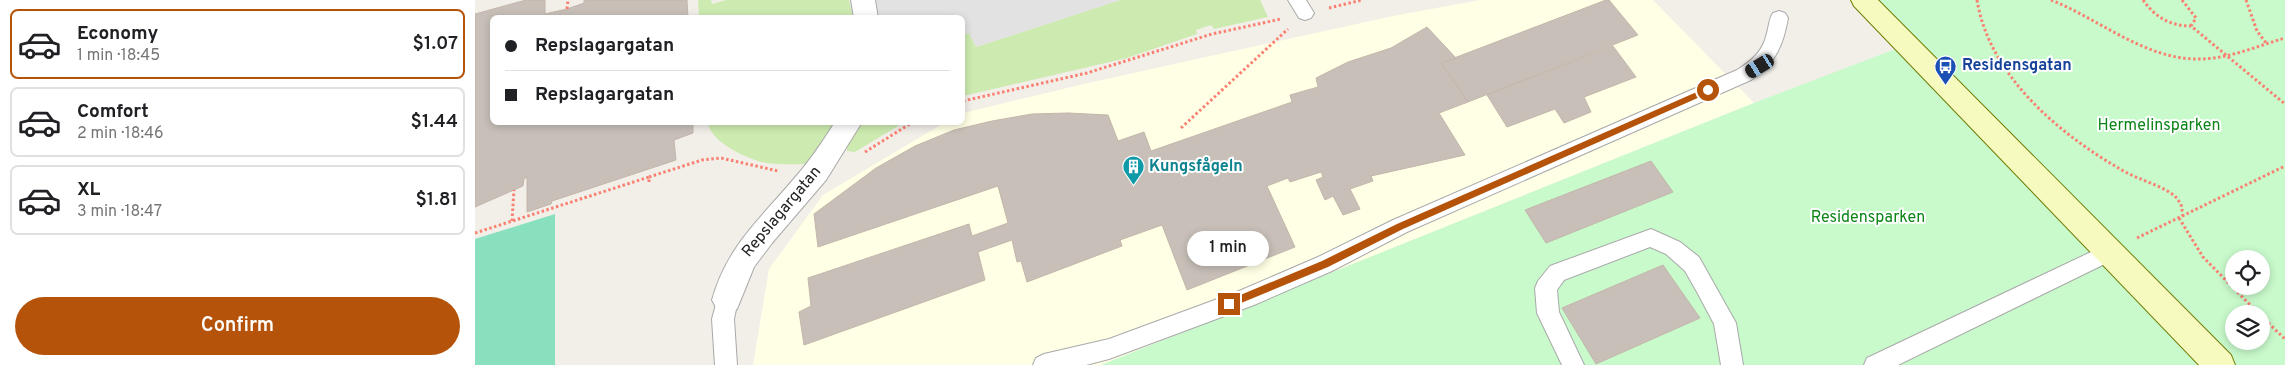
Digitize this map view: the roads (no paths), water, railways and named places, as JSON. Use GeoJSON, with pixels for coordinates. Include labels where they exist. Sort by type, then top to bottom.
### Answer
{"type":"FeatureCollection","features":[{"type":"Feature","properties":{"kind":"street"},"geometry":{"type":"LineString","coordinates":[[863,0],[866,15]]}},
{"type":"Feature","properties":{"kind":"street"},"geometry":{"type":"LineString","coordinates":[[1863,0],[2220,365]]}},
{"type":"Feature","properties":{"kind":"street","name":"Repslagargatan"},"geometry":{"type":"LineString","coordinates":[[727,300],[730,286],[744,254],[818,170],[847,125]]}},
{"type":"Feature","properties":{"kind":"lane"},"geometry":{"type":"LineString","coordinates":[[1044,365],[1109,349],[1246,298],[1325,264],[1400,226],[1744,75],[1760,66],[1769,56],[1779,18]]}},
{"type":"Feature","properties":{"kind":"lane"},"geometry":{"type":"LineString","coordinates":[[1573,365],[1548,313],[1547,288],[1557,273],[1651,238],[1673,248],[1692,264],[1725,323],[1732,365]]}},
{"type":"Feature","properties":{"kind":"lane"},"geometry":{"type":"LineString","coordinates":[[1875,365],[2110,252]]}},
{"type":"Feature","properties":{"kind":"lane","name":"Repslagargatan"},"geometry":{"type":"LineString","coordinates":[[726,365],[723,319],[727,300]]}},
{"type":"Feature","properties":{"kind":"place","name":"Residensgatan"},"geometry":{"type":"Point","coordinates":[1946,85]}},
{"type":"Feature","properties":{"kind":"place","name":"Kungsfågeln"},"geometry":{"type":"Point","coordinates":[1133,186]}},
{"type":"Feature","properties":{"kind":"park label","name":"Hermelinsparken"},"geometry":{"type":"Point","coordinates":[2159,126]}},
{"type":"Feature","properties":{"kind":"park label","name":"Residensparken"},"geometry":{"type":"Point","coordinates":[1868,218]}}]}
